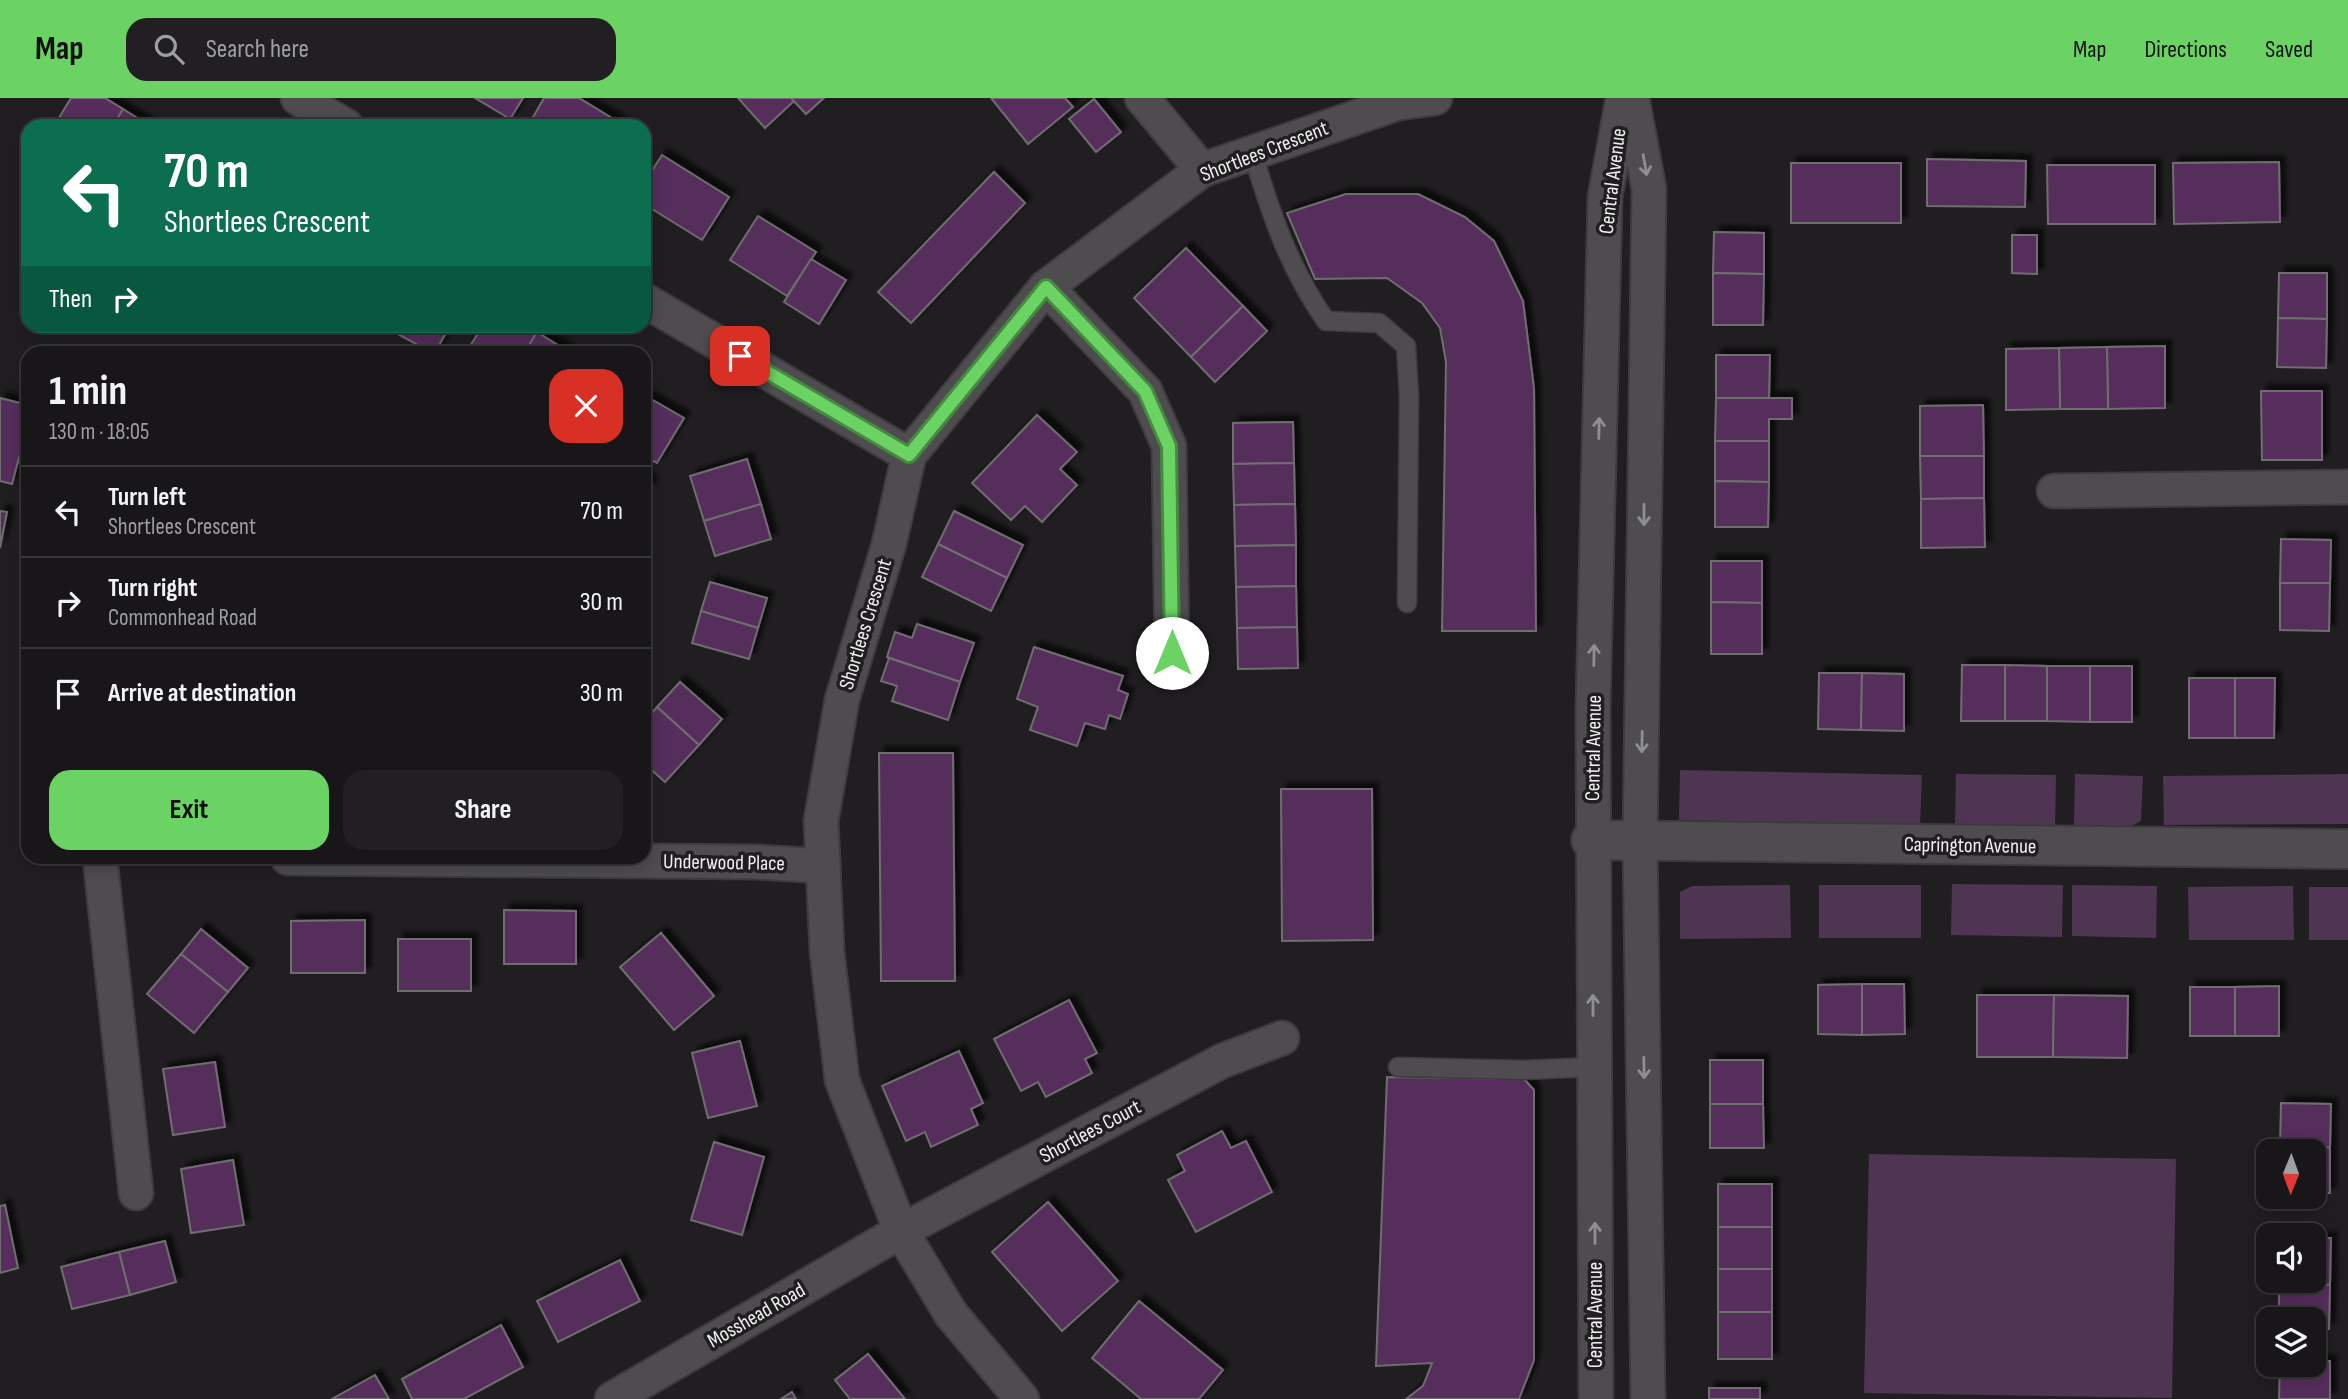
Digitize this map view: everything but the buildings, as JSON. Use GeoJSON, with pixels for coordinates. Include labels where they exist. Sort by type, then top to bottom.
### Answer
{"type":"FeatureCollection","features":[{"type":"Feature","properties":{"kind":"street"},"geometry":{"type":"LineString","coordinates":[[298,98],[334,119]]}},
{"type":"Feature","properties":{"kind":"street"},"geometry":{"type":"LineString","coordinates":[[1142,98],[1202,170]]}},
{"type":"Feature","properties":{"kind":"street","name":"Shortlees Crescent"},"geometry":{"type":"LineString","coordinates":[[1022,1399],[951,1314],[901,1231],[842,1080],[827,952],[821,821],[842,700],[889,544],[909,455],[1046,287],[1202,170],[1252,150],[1398,103],[1435,98]]}},
{"type":"Feature","properties":{"kind":"street","name":"Central Avenue"},"geometry":{"type":"LineString","coordinates":[[1596,1399],[1591,840],[1605,197],[1623,98]]}},
{"type":"Feature","properties":{"kind":"street","name":"Central Avenue"},"geometry":{"type":"LineString","coordinates":[[1632,98],[1649,189],[1640,841],[1648,1399]]}},
{"type":"Feature","properties":{"kind":"street"},"geometry":{"type":"LineString","coordinates":[[1046,287],[1145,391],[1169,446],[1172,653]]}},
{"type":"Feature","properties":{"kind":"street"},"geometry":{"type":"LineString","coordinates":[[651,304],[909,455]]}},
{"type":"Feature","properties":{"kind":"street"},"geometry":{"type":"LineString","coordinates":[[2053,491],[2348,487]]}},
{"type":"Feature","properties":{"kind":"street","name":"Caprington Avenue"},"geometry":{"type":"LineString","coordinates":[[1591,840],[2348,849]]}},
{"type":"Feature","properties":{"kind":"street","name":"Underwood Place"},"geometry":{"type":"LineString","coordinates":[[651,861],[758,862],[823,866]]}},
{"type":"Feature","properties":{"kind":"street"},"geometry":{"type":"LineString","coordinates":[[101,864],[136,1193]]}},
{"type":"Feature","properties":{"kind":"street","name":"Shortlees Court"},"geometry":{"type":"LineString","coordinates":[[901,1231],[1222,1061],[1282,1038]]}},
{"type":"Feature","properties":{"kind":"street","name":"Mosshead Road"},"geometry":{"type":"LineString","coordinates":[[612,1399],[901,1231]]}},
{"type":"Feature","properties":{"kind":"lane"},"geometry":{"type":"LineString","coordinates":[[1252,150],[1273,223],[1299,282],[1326,321],[1379,323],[1406,346],[1409,396],[1406,603]]}},
{"type":"Feature","properties":{"kind":"lane"},"geometry":{"type":"LineString","coordinates":[[1398,1067],[1522,1070],[1593,1067]]}},
{"type":"Feature","properties":{"kind":"shaded area"},"geometry":{"type":"Polygon","coordinates":[[[1680,770],[1922,775],[1920,825],[1679,820],[1680,770]]]}},
{"type":"Feature","properties":{"kind":"shaded area"},"geometry":{"type":"Polygon","coordinates":[[[1956,774],[2056,775],[2055,827],[1955,825],[1956,774]]]}},
{"type":"Feature","properties":{"kind":"shaded area"},"geometry":{"type":"Polygon","coordinates":[[[2075,774],[2143,776],[2141,821],[2132,826],[2074,825],[2075,774]]]}},
{"type":"Feature","properties":{"kind":"shaded area"},"geometry":{"type":"Polygon","coordinates":[[[2348,774],[2348,824],[2164,825],[2163,776],[2348,774]]]}},
{"type":"Feature","properties":{"kind":"shaded area"},"geometry":{"type":"Polygon","coordinates":[[[1952,884],[2063,885],[2062,937],[1951,935],[1952,884]]]}},
{"type":"Feature","properties":{"kind":"shaded area"},"geometry":{"type":"Polygon","coordinates":[[[1790,885],[1791,938],[1680,939],[1680,892],[1692,886],[1790,885]]]}},
{"type":"Feature","properties":{"kind":"shaded area"},"geometry":{"type":"Polygon","coordinates":[[[1819,885],[1921,885],[1921,938],[1819,938],[1819,885]]]}},
{"type":"Feature","properties":{"kind":"shaded area"},"geometry":{"type":"Polygon","coordinates":[[[2072,885],[2157,886],[2156,938],[2072,936],[2072,885]]]}},
{"type":"Feature","properties":{"kind":"shaded area"},"geometry":{"type":"Polygon","coordinates":[[[2293,886],[2294,940],[2189,940],[2188,887],[2293,886]]]}},
{"type":"Feature","properties":{"kind":"shaded area"},"geometry":{"type":"Polygon","coordinates":[[[2309,887],[2348,887],[2348,940],[2309,940],[2309,887]]]}},
{"type":"Feature","properties":{"kind":"shaded area"},"geometry":{"type":"Polygon","coordinates":[[[1869,1154],[2176,1159],[2172,1398],[1864,1393],[1869,1154]]]}},
{"type":"Feature","properties":{"kind":"route"},"geometry":{"type":"LineString","coordinates":[[740,356],[909,455],[1046,287],[1145,391],[1169,446],[1172,653]]}}]}
